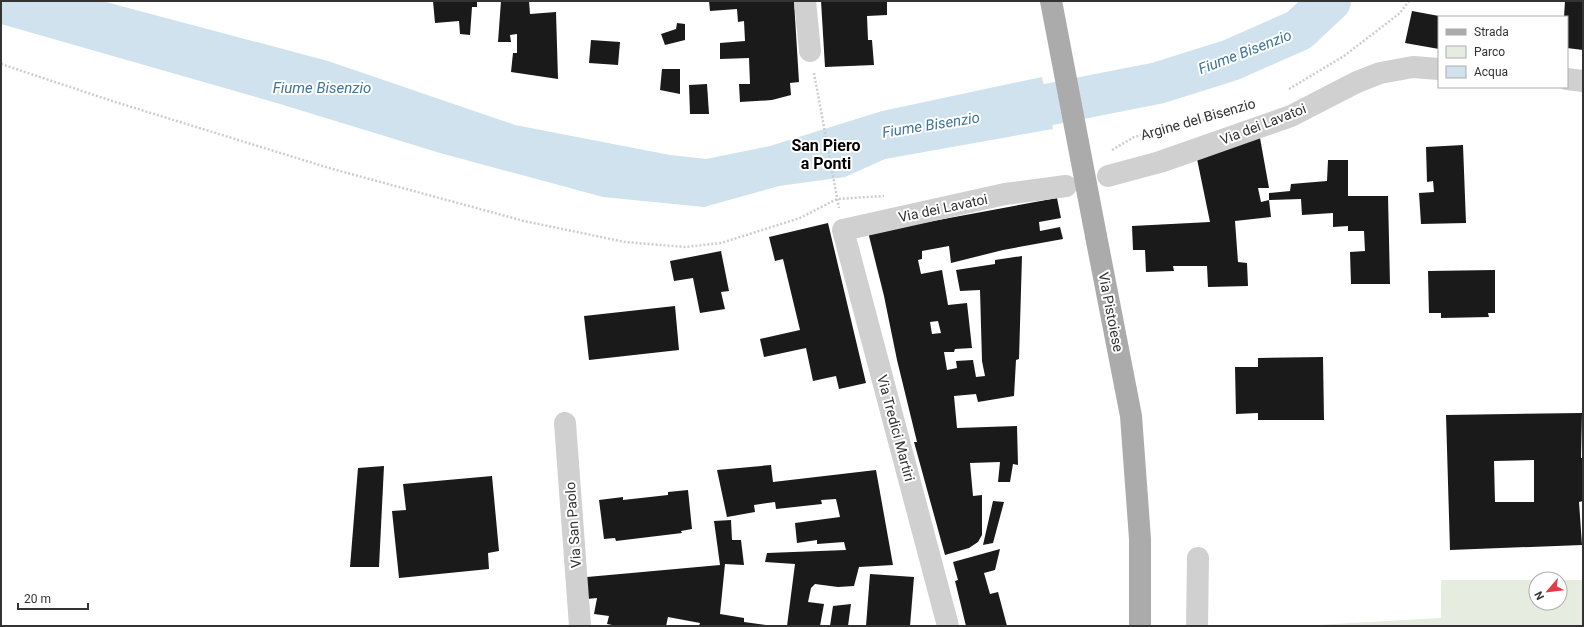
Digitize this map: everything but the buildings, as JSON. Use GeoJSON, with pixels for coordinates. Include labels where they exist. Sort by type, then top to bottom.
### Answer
{"type":"FeatureCollection","features":[{"type":"Feature","properties":{"kind":"main road","name":"Via Pistoiese"},"geometry":{"type":"LineString","coordinates":[[1051,1],[1131,416],[1140,539],[1140,626]]}},
{"type":"Feature","properties":{"kind":"street"},"geometry":{"type":"LineString","coordinates":[[805,1],[810,51]]}},
{"type":"Feature","properties":{"kind":"street","name":"Via dei Lavatoi"},"geometry":{"type":"LineString","coordinates":[[1108,176],[1160,162],[1291,116],[1357,82],[1380,73],[1413,67],[1438,69]]}},
{"type":"Feature","properties":{"kind":"street"},"geometry":{"type":"LineString","coordinates":[[1568,78],[1583,80]]}},
{"type":"Feature","properties":{"kind":"street","name":"Via dei Lavatoi"},"geometry":{"type":"LineString","coordinates":[[842,221],[1004,194],[1066,186]]}},
{"type":"Feature","properties":{"kind":"street","name":"Via Tredici Martiri"},"geometry":{"type":"LineString","coordinates":[[842,221],[948,626]]}},
{"type":"Feature","properties":{"kind":"street","name":"Via San Paolo"},"geometry":{"type":"LineString","coordinates":[[565,423],[580,626]]}},
{"type":"Feature","properties":{"kind":"street"},"geometry":{"type":"LineString","coordinates":[[1197,626],[1198,558]]}},
{"type":"Feature","properties":{"kind":"path"},"geometry":{"type":"LineString","coordinates":[[1284,92],[1344,56],[1400,13],[1409,1]]}},
{"type":"Feature","properties":{"kind":"path"},"geometry":{"type":"LineString","coordinates":[[1,64],[112,101],[329,168],[524,221],[625,242],[685,247],[721,243],[800,218],[838,198]]}},
{"type":"Feature","properties":{"kind":"path"},"geometry":{"type":"LineString","coordinates":[[817,89],[842,221]]}},
{"type":"Feature","properties":{"kind":"path","name":"Argine del Bisenzio"},"geometry":{"type":"LineString","coordinates":[[1082,167],[1134,138],[1218,116]]}},
{"type":"Feature","properties":{"kind":"green space"},"geometry":{"type":"Polygon","coordinates":[[[1441,580],[1528,580],[1528,611],[1568,611],[1568,580],[1583,580],[1583,626],[1299,626],[1441,618],[1441,580]]]}},
{"type":"Feature","properties":{"kind":"water","name":"Fiume Bisenzio"},"geometry":{"type":"Polygon","coordinates":[[[1,1],[102,1],[328,61],[515,125],[670,155],[706,159],[770,146],[882,111],[1042,77],[1053,129],[885,159],[845,177],[779,186],[704,207],[603,197],[440,153],[280,104],[1,24],[1,1]]]}},
{"type":"Feature","properties":{"kind":"waterway","name":"Fiume Bisenzio"},"geometry":{"type":"LineString","coordinates":[[990,116],[1158,83],[1231,60],[1299,30],[1330,1]]}},
{"type":"Feature","properties":{"kind":"district","name":"San Piero a Ponti"},"geometry":{"type":"Point","coordinates":[826,154]}}]}
